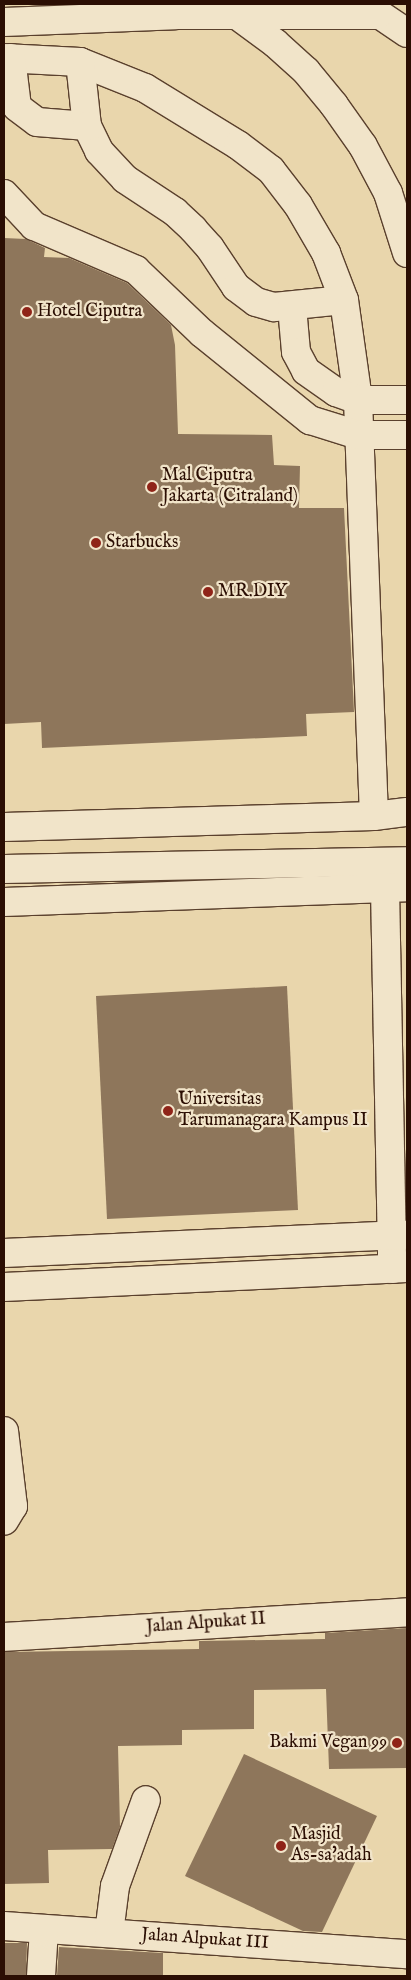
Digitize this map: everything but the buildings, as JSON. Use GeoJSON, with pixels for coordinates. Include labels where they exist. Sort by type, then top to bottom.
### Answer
{"type":"FeatureCollection","features":[{"type":"Feature","properties":{"kind":"street"},"geometry":{"type":"LineString","coordinates":[[213,4],[239,16],[306,71],[334,105],[363,146],[388,193],[407,253]]}},
{"type":"Feature","properties":{"kind":"street"},"geometry":{"type":"LineString","coordinates":[[4,22],[239,16],[371,9],[407,33]]}},
{"type":"Feature","properties":{"kind":"street"},"geometry":{"type":"LineString","coordinates":[[87,126],[37,122],[17,107],[8,58],[80,62],[145,88],[238,145],[271,170],[298,205],[326,252],[344,300],[358,400],[374,816]]}},
{"type":"Feature","properties":{"kind":"street"},"geometry":{"type":"LineString","coordinates":[[80,62],[87,126],[99,151],[125,179],[175,212],[193,228],[210,248],[236,287],[256,302],[274,307],[292,307],[344,300]]}},
{"type":"Feature","properties":{"kind":"street"},"geometry":{"type":"LineString","coordinates":[[4,194],[34,226],[136,270],[217,346],[310,420],[358,435],[407,435]]}},
{"type":"Feature","properties":{"kind":"street"},"geometry":{"type":"LineString","coordinates":[[292,307],[296,352],[306,371],[336,392],[358,400],[407,400]]}},
{"type":"Feature","properties":{"kind":"street"},"geometry":{"type":"LineString","coordinates":[[4,827],[374,816],[407,812]]}},
{"type":"Feature","properties":{"kind":"street"},"geometry":{"type":"LineString","coordinates":[[4,1287],[400,1269],[391,879],[407,861]]}},
{"type":"Feature","properties":{"kind":"street"},"geometry":{"type":"LineString","coordinates":[[4,869],[391,879]]}},
{"type":"Feature","properties":{"kind":"street"},"geometry":{"type":"LineString","coordinates":[[4,902],[391,879]]}},
{"type":"Feature","properties":{"kind":"street"},"geometry":{"type":"LineString","coordinates":[[4,1253],[399,1235]]}},
{"type":"Feature","properties":{"kind":"street"},"geometry":{"type":"LineString","coordinates":[[4,1431],[13,1506],[4,1521]]}},
{"type":"Feature","properties":{"kind":"street","name":"Jalan Alpukat II"},"geometry":{"type":"LineString","coordinates":[[4,1637],[407,1612]]}},
{"type":"Feature","properties":{"kind":"street"},"geometry":{"type":"LineString","coordinates":[[109,1933],[115,1886],[146,1800]]}},
{"type":"Feature","properties":{"kind":"street","name":"Jalan Alpukat III"},"geometry":{"type":"LineString","coordinates":[[4,1926],[407,1954]]}},
{"type":"Feature","properties":{"kind":"street"},"geometry":{"type":"LineString","coordinates":[[41,1976],[44,1929]]}},
{"type":"Feature","properties":{"kind":"place","name":"Hotel Ciputra"},"geometry":{"type":"Point","coordinates":[27,312]}},
{"type":"Feature","properties":{"kind":"place","name":"Mal Ciputra Jakarta (Citraland)"},"geometry":{"type":"Point","coordinates":[152,487]}},
{"type":"Feature","properties":{"kind":"place","name":"Starbucks"},"geometry":{"type":"Point","coordinates":[96,543]}},
{"type":"Feature","properties":{"kind":"place","name":"MR.DIY"},"geometry":{"type":"Point","coordinates":[208,592]}},
{"type":"Feature","properties":{"kind":"place","name":"Universitas Tarumanagara Kampus II"},"geometry":{"type":"Point","coordinates":[168,1111]}},
{"type":"Feature","properties":{"kind":"place","name":"Bakmi Vegan 99"},"geometry":{"type":"Point","coordinates":[397,1743]}},
{"type":"Feature","properties":{"kind":"place","name":"Masjid As-sa'adah"},"geometry":{"type":"Point","coordinates":[281,1846]}}]}
